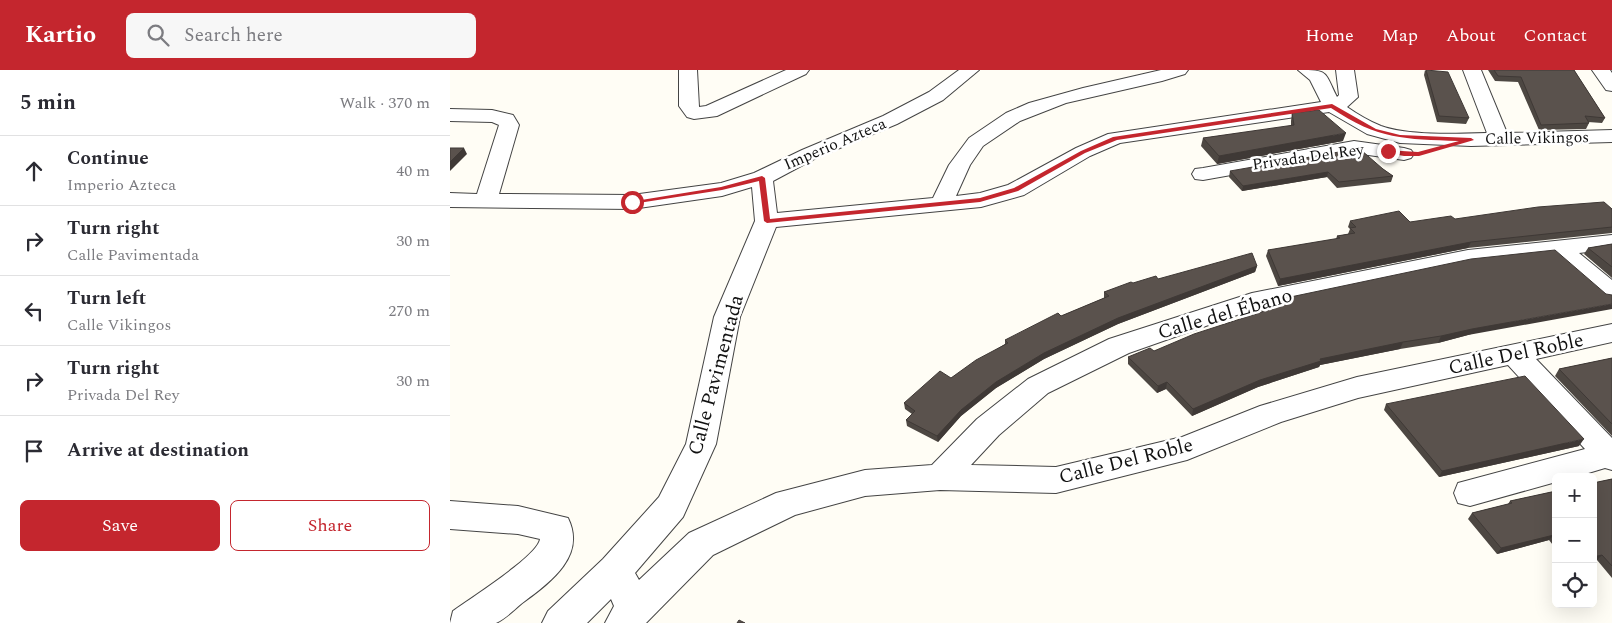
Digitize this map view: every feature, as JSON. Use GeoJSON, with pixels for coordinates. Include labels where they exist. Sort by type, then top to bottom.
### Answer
{"type":"FeatureCollection","features":[{"type":"Feature","properties":{"kind":"street"},"geometry":{"type":"LineString","coordinates":[[688,70],[688,106],[694,113],[710,112],[800,70]]}},
{"type":"Feature","properties":{"kind":"street","name":"Imperio Azteca"},"geometry":{"type":"LineString","coordinates":[[450,200],[632,202],[722,188],[762,178],[809,154],[890,120],[936,96],[970,70]]}},
{"type":"Feature","properties":{"kind":"street"},"geometry":{"type":"LineString","coordinates":[[942,204],[958,170],[975,142],[1003,122],[1029,108],[1053,100],[1125,86],[1179,70]]}},
{"type":"Feature","properties":{"kind":"street"},"geometry":{"type":"LineString","coordinates":[[1307,70],[1318,77],[1332,106]]}},
{"type":"Feature","properties":{"kind":"street"},"geometry":{"type":"LineString","coordinates":[[767,221],[980,200],[1016,190],[1083,152],[1116,138],[1332,106],[1343,102],[1349,97],[1345,70]]}},
{"type":"Feature","properties":{"kind":"street"},"geometry":{"type":"LineString","coordinates":[[1472,70],[1499,138]]}},
{"type":"Feature","properties":{"kind":"street"},"geometry":{"type":"LineString","coordinates":[[1602,70],[1612,86]]}},
{"type":"Feature","properties":{"kind":"street","name":"Calle Vikingos"},"geometry":{"type":"LineString","coordinates":[[1332,106],[1374,130],[1400,137],[1471,140],[1612,136]]}},
{"type":"Feature","properties":{"kind":"street"},"geometry":{"type":"LineString","coordinates":[[450,116],[492,116],[506,119],[509,125],[486,200]]}},
{"type":"Feature","properties":{"kind":"street","name":"Privada Del Rey"},"geometry":{"type":"LineString","coordinates":[[1203,174],[1354,148],[1419,154],[1471,140]]}},
{"type":"Feature","properties":{"kind":"street","name":"Calle Pavimentada"},"geometry":{"type":"LineString","coordinates":[[561,623],[616,570],[671,507],[700,444],[727,317],[767,221],[762,178]]}},
{"type":"Feature","properties":{"kind":"street","name":"Calle del Ébano"},"geometry":{"type":"LineString","coordinates":[[940,477],[988,427],[1038,386],[1119,346],[1252,301],[1468,258],[1612,242]]}},
{"type":"Feature","properties":{"kind":"street"},"geometry":{"type":"LineString","coordinates":[[1557,247],[1612,293]]}},
{"type":"Feature","properties":{"kind":"street","name":"Calle Del Roble"},"geometry":{"type":"LineString","coordinates":[[629,616],[701,544],[788,503],[866,483],[940,477],[1056,480],[1187,448],[1270,414],[1357,388],[1612,333]]}},
{"type":"Feature","properties":{"kind":"street"},"geometry":{"type":"LineString","coordinates":[[1470,493],[1610,457],[1514,354]]}},
{"type":"Feature","properties":{"kind":"street"},"geometry":{"type":"LineString","coordinates":[[450,515],[518,520],[556,528],[557,539],[554,551],[542,565],[466,623]]}},
{"type":"Feature","properties":{"kind":"street"},"geometry":{"type":"LineString","coordinates":[[616,570],[629,616]]}},
{"type":"Feature","properties":{"kind":"building"},"geometry":{"type":"Polygon","coordinates":[[[1426,70],[1448,72],[1469,118],[1439,116],[1426,70]]]}},
{"type":"Feature","properties":{"kind":"building"},"geometry":{"type":"Polygon","coordinates":[[[1494,70],[1574,70],[1605,118],[1585,116],[1589,123],[1541,125],[1521,77],[1498,76],[1494,70]]]}},
{"type":"Feature","properties":{"kind":"building"},"geometry":{"type":"Polygon","coordinates":[[[1319,110],[1346,133],[1219,156],[1203,138],[1294,125],[1292,113],[1319,110]]]}},
{"type":"Feature","properties":{"kind":"building"},"geometry":{"type":"Polygon","coordinates":[[[450,148],[464,148],[450,162],[450,148]]]}},
{"type":"Feature","properties":{"kind":"building"},"geometry":{"type":"Polygon","coordinates":[[[1356,149],[1361,150],[1393,176],[1339,182],[1328,172],[1243,186],[1230,171],[1356,149]]]}},
{"type":"Feature","properties":{"kind":"building"},"geometry":{"type":"Polygon","coordinates":[[[1604,202],[1612,209],[1612,227],[1471,242],[1280,279],[1268,250],[1340,238],[1337,236],[1355,233],[1350,228],[1356,227],[1350,221],[1399,211],[1410,222],[1451,216],[1455,219],[1538,207],[1604,202]]]}},
{"type":"Feature","properties":{"kind":"building"},"geometry":{"type":"Polygon","coordinates":[[[1612,244],[1612,267],[1588,248],[1612,244]]]}},
{"type":"Feature","properties":{"kind":"building"},"geometry":{"type":"Polygon","coordinates":[[[1555,250],[1606,294],[1612,295],[1612,304],[1320,359],[1321,361],[1260,380],[1193,409],[1167,382],[1158,386],[1128,357],[1150,348],[1154,351],[1194,334],[1268,310],[1262,303],[1471,259],[1555,250]]]}},
{"type":"Feature","properties":{"kind":"building"},"geometry":{"type":"Polygon","coordinates":[[[1252,253],[1257,266],[1118,318],[1044,353],[996,382],[961,410],[937,436],[906,420],[915,411],[904,403],[940,371],[951,378],[976,360],[1008,343],[1005,340],[1058,313],[1061,316],[1109,296],[1104,292],[1131,282],[1156,276],[1158,279],[1252,253]]]}},
{"type":"Feature","properties":{"kind":"building"},"geometry":{"type":"Polygon","coordinates":[[[1612,358],[1612,424],[1559,369],[1612,358]]]}},
{"type":"Feature","properties":{"kind":"building"},"geometry":{"type":"Polygon","coordinates":[[[1525,376],[1584,439],[1442,471],[1386,404],[1525,376]]]}},
{"type":"Feature","properties":{"kind":"building"},"geometry":{"type":"Polygon","coordinates":[[[1612,479],[1612,566],[1602,555],[1597,556],[1597,482],[1612,479]]]}},
{"type":"Feature","properties":{"kind":"building"},"geometry":{"type":"Polygon","coordinates":[[[1552,492],[1552,535],[1501,548],[1472,513],[1512,503],[1510,501],[1552,492]]]}},
{"type":"Feature","properties":{"kind":"route"},"geometry":{"type":"LineString","coordinates":[[632,202],[722,188],[762,178],[767,221],[980,200],[1016,190],[1083,152],[1116,138],[1332,106],[1374,130],[1400,137],[1471,140],[1419,154],[1388,151]]}}]}
